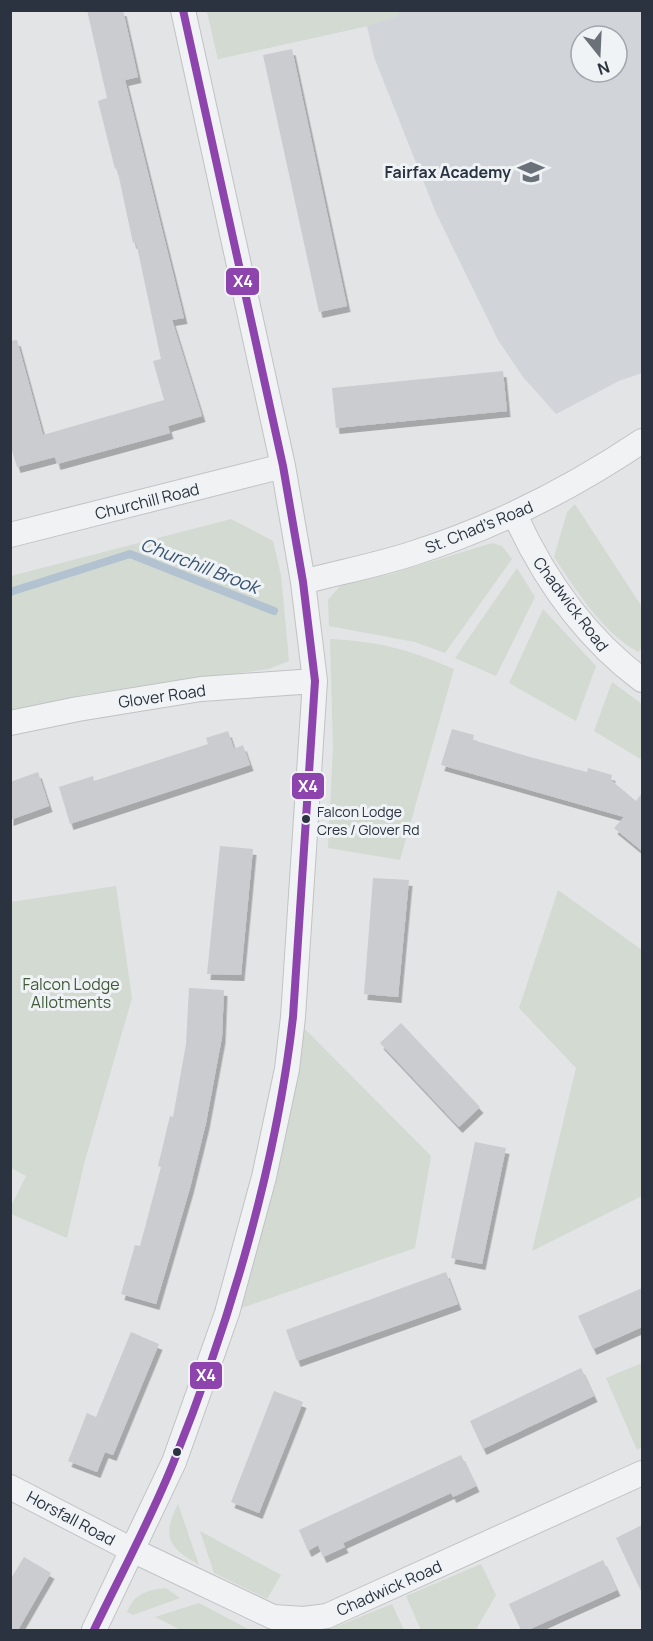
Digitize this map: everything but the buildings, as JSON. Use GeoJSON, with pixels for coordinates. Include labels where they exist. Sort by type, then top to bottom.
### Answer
{"type":"FeatureCollection","features":[{"type":"Feature","properties":{"kind":"street"},"geometry":{"type":"LineString","coordinates":[[93,1630],[174,1462],[227,1312],[264,1177],[287,1069],[305,860],[315,681],[303,582],[283,466],[183,10]]}},
{"type":"Feature","properties":{"kind":"street","name":"St. Chad's Road"},"geometry":{"type":"LineString","coordinates":[[303,582],[414,554],[515,515],[613,461],[642,441]]}},
{"type":"Feature","properties":{"kind":"street","name":"Churchill Road"},"geometry":{"type":"LineString","coordinates":[[10,535],[283,466]]}},
{"type":"Feature","properties":{"kind":"street","name":"Chadwick Road"},"geometry":{"type":"LineString","coordinates":[[515,515],[529,547],[550,581],[613,658],[642,680]]}},
{"type":"Feature","properties":{"kind":"street","name":"Glover Road"},"geometry":{"type":"LineString","coordinates":[[10,723],[78,709],[201,689],[315,681]]}},
{"type":"Feature","properties":{"kind":"street","name":"Chadwick Road"},"geometry":{"type":"LineString","coordinates":[[132,1550],[273,1617],[304,1619],[327,1616],[642,1473]]}},
{"type":"Feature","properties":{"kind":"street","name":"Horsfall Road"},"geometry":{"type":"LineString","coordinates":[[10,1487],[132,1550]]}},
{"type":"Feature","properties":{"kind":"shaded area","name":"Fairfax Academy"},"geometry":{"type":"Polygon","coordinates":[[[207,11],[642,11],[642,373],[619,381],[556,414],[523,377],[498,340],[436,213],[374,57],[367,26],[218,59],[207,11]]]}},
{"type":"Feature","properties":{"kind":"green space"},"geometry":{"type":"Polygon","coordinates":[[[398,10],[399,16],[367,26],[218,59],[207,11],[398,10]]]}},
{"type":"Feature","properties":{"kind":"green space"},"geometry":{"type":"Polygon","coordinates":[[[575,504],[642,607],[642,648],[638,652],[601,622],[554,557],[567,512],[575,504]]]}},
{"type":"Feature","properties":{"kind":"green space"},"geometry":{"type":"Polygon","coordinates":[[[231,519],[273,541],[281,575],[289,661],[269,669],[87,694],[11,712],[11,576],[231,519]]]}},
{"type":"Feature","properties":{"kind":"green space"},"geometry":{"type":"Polygon","coordinates":[[[492,543],[502,546],[512,559],[445,653],[415,642],[329,626],[328,600],[340,586],[391,574],[492,543]]]}},
{"type":"Feature","properties":{"kind":"green space"},"geometry":{"type":"Polygon","coordinates":[[[517,568],[535,597],[496,676],[455,658],[517,568]]]}},
{"type":"Feature","properties":{"kind":"green space"},"geometry":{"type":"Polygon","coordinates":[[[543,609],[596,666],[576,721],[509,683],[543,609]]]}},
{"type":"Feature","properties":{"kind":"green space"},"geometry":{"type":"Polygon","coordinates":[[[330,639],[365,642],[394,648],[454,669],[400,860],[328,848],[333,748],[330,639]]]}},
{"type":"Feature","properties":{"kind":"green space"},"geometry":{"type":"Polygon","coordinates":[[[612,682],[642,704],[642,760],[594,731],[612,682]]]}},
{"type":"Feature","properties":{"kind":"green space","name":"Falcon Lodge Allotments"},"geometry":{"type":"Polygon","coordinates":[[[116,886],[132,998],[84,1164],[67,1238],[11,1214],[11,1206],[26,1176],[11,1168],[11,902],[116,886]]]}},
{"type":"Feature","properties":{"kind":"green space"},"geometry":{"type":"Polygon","coordinates":[[[558,890],[642,950],[642,1196],[532,1251],[576,1068],[519,1008],[558,890]]]}},
{"type":"Feature","properties":{"kind":"green space"},"geometry":{"type":"Polygon","coordinates":[[[293,1017],[431,1156],[415,1248],[227,1313],[293,1017]]]}},
{"type":"Feature","properties":{"kind":"green space"},"geometry":{"type":"Polygon","coordinates":[[[642,1363],[642,1447],[637,1450],[606,1378],[642,1363]]]}},
{"type":"Feature","properties":{"kind":"green space"},"geometry":{"type":"Polygon","coordinates":[[[178,1504],[199,1565],[181,1553],[171,1540],[170,1525],[178,1504]]]}},
{"type":"Feature","properties":{"kind":"green space"},"geometry":{"type":"Polygon","coordinates":[[[200,1531],[281,1575],[267,1599],[214,1573],[200,1531]]]}},
{"type":"Feature","properties":{"kind":"green space"},"geometry":{"type":"Polygon","coordinates":[[[481,1564],[496,1595],[477,1628],[474,1630],[421,1630],[406,1596],[481,1564]]]}},
{"type":"Feature","properties":{"kind":"green space"},"geometry":{"type":"Polygon","coordinates":[[[166,1588],[180,1598],[133,1615],[127,1612],[137,1597],[153,1590],[166,1588]]]}},
{"type":"Feature","properties":{"kind":"green space"},"geometry":{"type":"Polygon","coordinates":[[[199,1603],[248,1629],[181,1630],[155,1617],[199,1603]]]}},
{"type":"Feature","properties":{"kind":"green space"},"geometry":{"type":"Polygon","coordinates":[[[392,1604],[404,1630],[328,1630],[392,1604]]]}},
{"type":"Feature","properties":{"kind":"waterway","name":"Churchill Brook"},"geometry":{"type":"LineString","coordinates":[[10,592],[130,554],[274,611]]}},
{"type":"Feature","properties":{"kind":"transit line","name":"X4"},"geometry":{"type":"LineString","coordinates":[[94,1630],[156,1504],[174,1461],[232,1299],[263,1186],[275,1130],[293,1017],[315,681],[303,582],[283,466],[183,10]]}},
{"type":"Feature","properties":{"kind":"place","name":"Fairfax Academy"},"geometry":{"type":"Point","coordinates":[531,172]}},
{"type":"Feature","properties":{"kind":"place","name":"Falcon Lodge Cres / Glover Rd"},"geometry":{"type":"Point","coordinates":[306,819]}}]}
